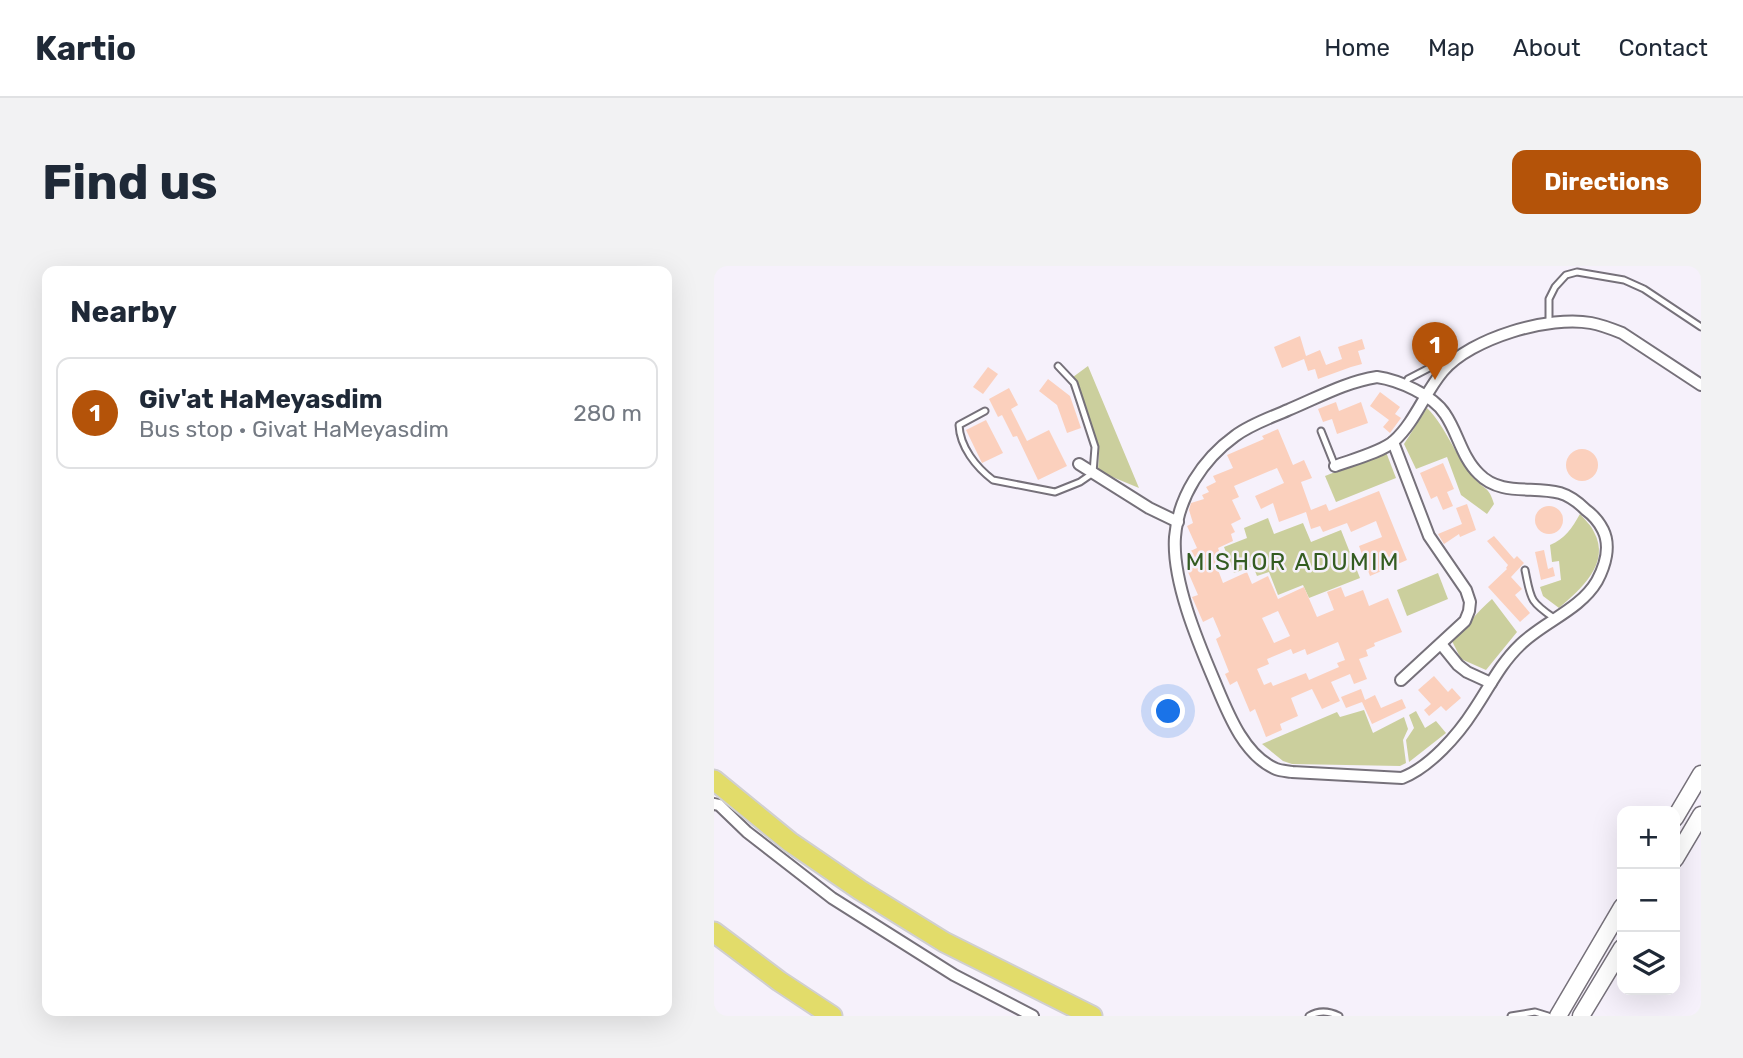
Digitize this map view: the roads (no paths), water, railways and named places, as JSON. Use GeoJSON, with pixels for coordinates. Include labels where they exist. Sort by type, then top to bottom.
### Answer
{"type":"FeatureCollection","features":[{"type":"Feature","properties":{"kind":"highway"},"geometry":{"type":"LineString","coordinates":[[714,780],[790,842],[860,890],[944,942],[1092,1016]]}},
{"type":"Feature","properties":{"kind":"highway"},"geometry":{"type":"LineString","coordinates":[[714,932],[779,981],[832,1016]]}},
{"type":"Feature","properties":{"kind":"main road"},"geometry":{"type":"LineString","coordinates":[[1680,810],[1701,774]]}},
{"type":"Feature","properties":{"kind":"main road"},"geometry":{"type":"LineString","coordinates":[[1680,851],[1701,815]]}},
{"type":"Feature","properties":{"kind":"main road"},"geometry":{"type":"LineString","coordinates":[[1558,1016],[1617,916]]}},
{"type":"Feature","properties":{"kind":"main road"},"geometry":{"type":"LineString","coordinates":[[1581,1016],[1617,956]]}},
{"type":"Feature","properties":{"kind":"street"},"geometry":{"type":"LineString","coordinates":[[1335,466],[1393,442],[1443,371],[1462,354],[1496,337],[1549,324],[1566,321],[1590,322],[1608,327],[1622,333],[1701,385]]}},
{"type":"Feature","properties":{"kind":"street"},"geometry":{"type":"LineString","coordinates":[[1377,377],[1390,379],[1426,397],[1445,414],[1468,459],[1484,480],[1499,486],[1562,494],[1578,502],[1594,516],[1604,531],[1607,544],[1604,564],[1597,582],[1584,596],[1521,643],[1507,658],[1474,711],[1454,736],[1415,773],[1402,778],[1277,769],[1261,760],[1250,748],[1225,706],[1188,610],[1180,581],[1175,537],[1188,489],[1203,466],[1227,443],[1253,425],[1357,380],[1377,377]]}},
{"type":"Feature","properties":{"kind":"street"},"geometry":{"type":"LineString","coordinates":[[1393,442],[1429,536],[1466,590],[1470,602],[1465,621],[1401,680]]}},
{"type":"Feature","properties":{"kind":"street"},"geometry":{"type":"LineString","coordinates":[[1079,464],[1149,508],[1178,522]]}},
{"type":"Feature","properties":{"kind":"street"},"geometry":{"type":"LineString","coordinates":[[1441,644],[1458,665],[1491,683]]}},
{"type":"Feature","properties":{"kind":"street"},"geometry":{"type":"LineString","coordinates":[[714,804],[719,805],[747,832],[832,898],[954,975],[1027,1014]]}},
{"type":"Feature","properties":{"kind":"lane"},"geometry":{"type":"LineString","coordinates":[[1549,324],[1549,299],[1555,287],[1566,275],[1577,272],[1624,281],[1644,289],[1701,327]]}},
{"type":"Feature","properties":{"kind":"lane"},"geometry":{"type":"LineString","coordinates":[[1405,385],[1408,379],[1462,354]]}},
{"type":"Feature","properties":{"kind":"lane"},"geometry":{"type":"LineString","coordinates":[[985,411],[959,425],[959,434],[966,450],[993,480],[1055,492],[1080,482],[1093,473],[1095,447],[1074,383],[1058,366]]}},
{"type":"Feature","properties":{"kind":"lane"},"geometry":{"type":"LineString","coordinates":[[1321,431],[1335,466]]}},
{"type":"Feature","properties":{"kind":"lane"},"geometry":{"type":"LineString","coordinates":[[1525,570],[1531,598],[1536,606],[1555,619]]}},
{"type":"Feature","properties":{"kind":"lane"},"geometry":{"type":"LineString","coordinates":[[1309,1016],[1323,1012],[1339,1016]]}},
{"type":"Feature","properties":{"kind":"lane"},"geometry":{"type":"LineString","coordinates":[[1511,1016],[1535,1012],[1548,1016]]}},
{"type":"Feature","properties":{"kind":"place","name":"Giv'at HaMeyasdim"},"geometry":{"type":"Point","coordinates":[1435,380]}},
{"type":"Feature","properties":{"kind":"district","name":"MISHOR ADUMIM"},"geometry":{"type":"Point","coordinates":[1293,562]}}]}
